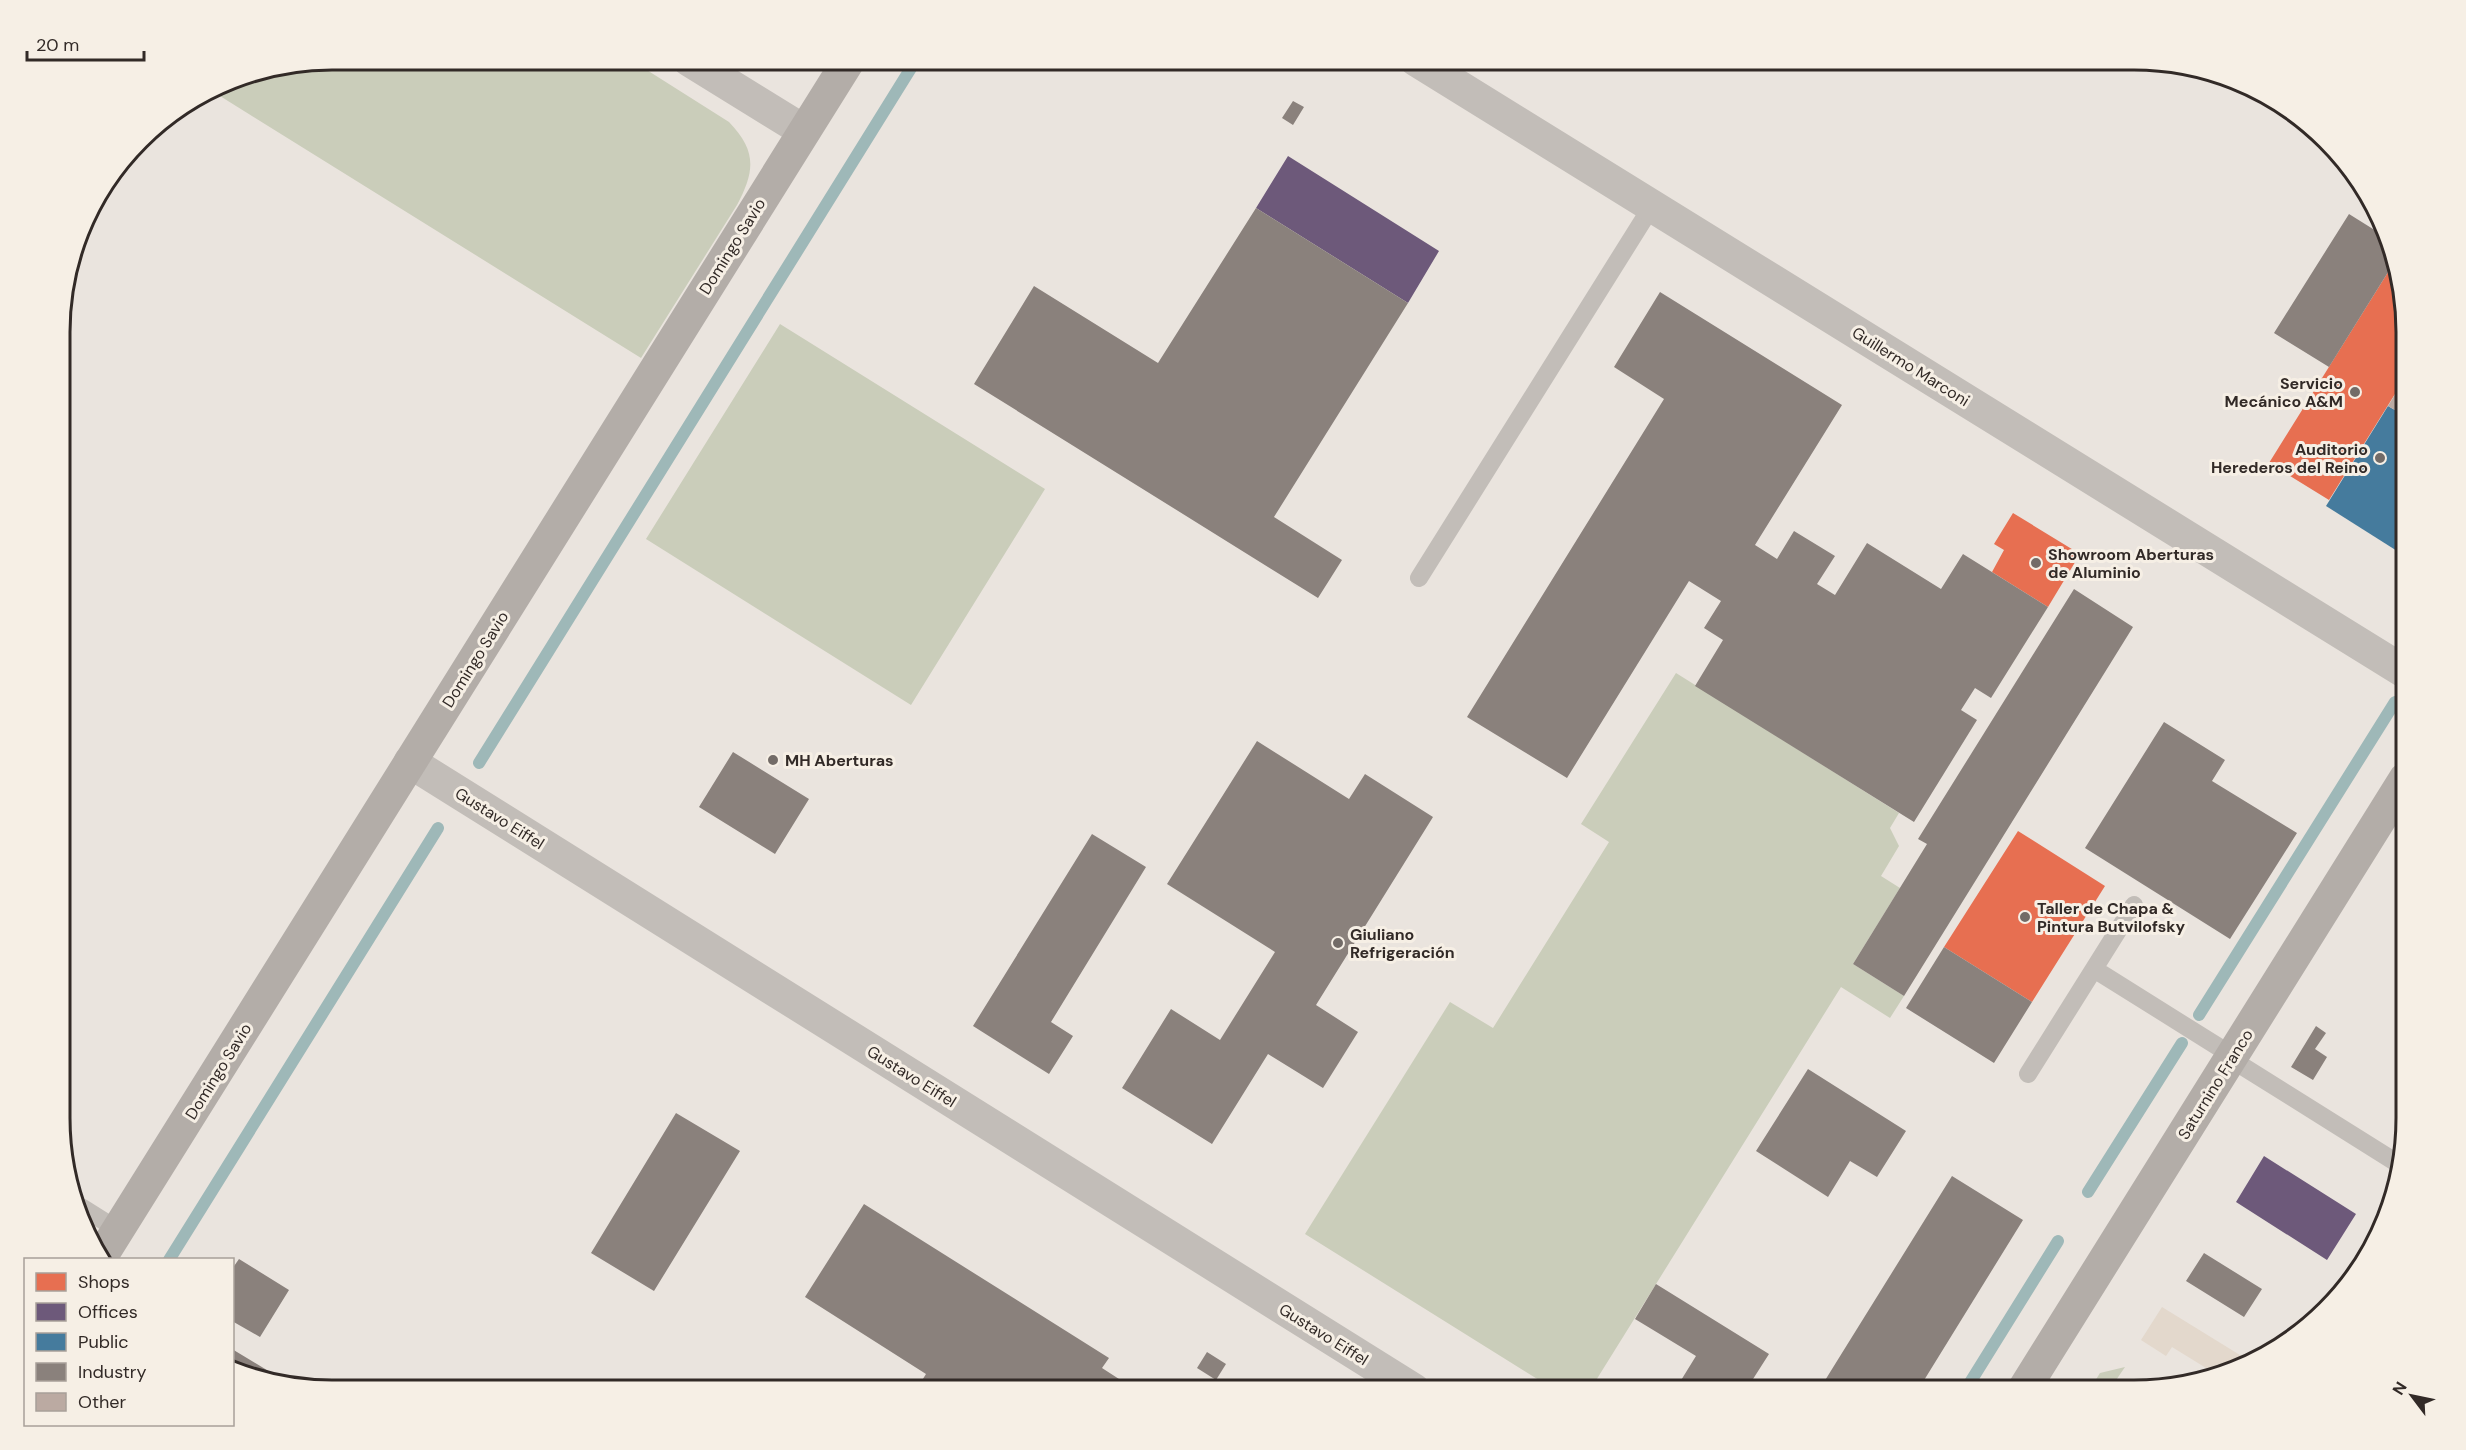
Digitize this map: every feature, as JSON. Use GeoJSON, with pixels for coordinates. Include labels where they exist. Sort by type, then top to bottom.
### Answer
{"type":"FeatureCollection","features":[{"type":"Feature","properties":{"kind":"street"},"geometry":{"type":"LineString","coordinates":[[705,70],[804,131]]}},
{"type":"Feature","properties":{"kind":"street","name":"Domingo Savio"},"geometry":{"type":"LineString","coordinates":[[106,1249],[843,70]]}},
{"type":"Feature","properties":{"kind":"street","name":"Guillermo Marconi"},"geometry":{"type":"LineString","coordinates":[[1432,70],[2396,666]]}},
{"type":"Feature","properties":{"kind":"street","name":"Gustavo Eiffel"},"geometry":{"type":"LineString","coordinates":[[410,762],[1398,1380]]}},
{"type":"Feature","properties":{"kind":"street","name":"Saturnino Franco"},"geometry":{"type":"LineString","coordinates":[[2030,1380],[2396,794]]}},
{"type":"Feature","properties":{"kind":"lane"},"geometry":{"type":"LineString","coordinates":[[1419,578],[1652,206]]}},
{"type":"Feature","properties":{"kind":"lane"},"geometry":{"type":"LineString","coordinates":[[2028,1074],[2134,905]]}},
{"type":"Feature","properties":{"kind":"lane"},"geometry":{"type":"LineString","coordinates":[[2094,969],[2392,1160]]}},
{"type":"Feature","properties":{"kind":"lane"},"geometry":{"type":"LineString","coordinates":[[87,1211],[118,1230]]}},
{"type":"Feature","properties":{"kind":"green space"},"geometry":{"type":"Polygon","coordinates":[[[647,70],[729,122],[745,142],[749,152],[750,171],[737,205],[641,358],[220,96],[265,79],[315,71],[647,70]]]}},
{"type":"Feature","properties":{"kind":"green space"},"geometry":{"type":"Polygon","coordinates":[[[780,324],[1045,489],[911,705],[646,539],[780,324]]]}},
{"type":"Feature","properties":{"kind":"green space"},"geometry":{"type":"Polygon","coordinates":[[[1676,673],[1899,813],[1890,828],[1899,846],[1881,876],[1900,888],[1853,964],[1904,996],[1890,1018],[1841,987],[1596,1380],[1539,1380],[1305,1234],[1450,1002],[1493,1028],[1609,842],[1581,824],[1676,673]]]}},
{"type":"Feature","properties":{"kind":"green space"},"geometry":{"type":"Polygon","coordinates":[[[2125,1367],[2116,1380],[2096,1380],[2100,1373],[2125,1367]]]}},
{"type":"Feature","properties":{"kind":"shaded area"},"geometry":{"type":"Polygon","coordinates":[[[2162,1307],[2242,1356],[2208,1369],[2172,1347],[2166,1356],[2141,1340],[2162,1307]]]}},
{"type":"Feature","properties":{"kind":"building: Shops","name":"Servicio Mecánico A&M"},"geometry":{"type":"Polygon","coordinates":[[[2388,272],[2395,315],[2396,392],[2329,500],[2269,463],[2388,272]]]}},
{"type":"Feature","properties":{"kind":"building: Shops","name":"Showroom Aberturas de Aluminio"},"geometry":{"type":"Polygon","coordinates":[[[2013,513],[2080,554],[2048,607],[1992,572],[2004,550],[1994,544],[2013,513]]]}},
{"type":"Feature","properties":{"kind":"building: Shops","name":"Taller de Chapa & Pintura Butvilofsky"},"geometry":{"type":"Polygon","coordinates":[[[2018,831],[2105,886],[2032,1002],[1944,947],[2018,831]]]}},
{"type":"Feature","properties":{"kind":"building: Offices"},"geometry":{"type":"Polygon","coordinates":[[[1288,156],[1439,251],[1408,303],[1256,208],[1288,156]]]}},
{"type":"Feature","properties":{"kind":"building: Offices"},"geometry":{"type":"Polygon","coordinates":[[[2264,1156],[2356,1214],[2327,1260],[2236,1202],[2264,1156]]]}},
{"type":"Feature","properties":{"kind":"building: Public","name":"Auditorio Herederos del Reino"},"geometry":{"type":"Polygon","coordinates":[[[2388,406],[2396,411],[2396,550],[2326,506],[2388,406]]]}},
{"type":"Feature","properties":{"kind":"building: Industry"},"geometry":{"type":"Polygon","coordinates":[[[1293,101],[1304,107],[1293,125],[1282,118],[1293,101]]]}},
{"type":"Feature","properties":{"kind":"building: Industry"},"geometry":{"type":"Polygon","coordinates":[[[1256,208],[1408,303],[1274,517],[1342,560],[1318,598],[974,384],[1034,286],[1158,363],[1256,208]]]}},
{"type":"Feature","properties":{"kind":"building: Industry"},"geometry":{"type":"Polygon","coordinates":[[[2349,214],[2375,230],[2388,272],[2329,367],[2274,333],[2349,214]]]}},
{"type":"Feature","properties":{"kind":"building: Industry"},"geometry":{"type":"Polygon","coordinates":[[[1660,292],[1842,405],[1755,545],[1777,559],[1794,531],[1835,556],[1817,584],[1835,595],[1867,543],[1941,589],[1963,554],[2048,607],[1991,698],[1975,688],[1961,710],[1977,720],[1914,822],[1695,686],[1723,640],[1704,628],[1721,601],[1689,581],[1567,778],[1467,717],[1664,399],[1614,367],[1660,292]]]}},
{"type":"Feature","properties":{"kind":"building: Industry"},"geometry":{"type":"Polygon","coordinates":[[[2074,589],[2133,627],[1904,996],[1853,964],[1927,844],[1918,839],[2074,589]]]}},
{"type":"Feature","properties":{"kind":"building: Industry"},"geometry":{"type":"Polygon","coordinates":[[[2164,722],[2225,760],[2212,781],[2297,833],[2230,939],[2085,848],[2164,722]]]}},
{"type":"Feature","properties":{"kind":"building: Industry"},"geometry":{"type":"Polygon","coordinates":[[[1257,741],[1349,799],[1365,774],[1433,817],[1316,1005],[1358,1032],[1323,1088],[1268,1054],[1212,1144],[1122,1088],[1171,1009],[1220,1040],[1275,952],[1167,884],[1257,741]]]}},
{"type":"Feature","properties":{"kind":"building: Industry"},"geometry":{"type":"Polygon","coordinates":[[[733,752],[809,799],[775,854],[699,807],[733,752]]]}},
{"type":"Feature","properties":{"kind":"building: Industry"},"geometry":{"type":"Polygon","coordinates":[[[1092,834],[1146,867],[1051,1022],[1073,1036],[1049,1074],[973,1026],[1092,834]]]}},
{"type":"Feature","properties":{"kind":"building: Industry"},"geometry":{"type":"Polygon","coordinates":[[[1944,947],[2032,1002],[1994,1063],[1906,1008],[1944,947]]]}},
{"type":"Feature","properties":{"kind":"building: Industry"},"geometry":{"type":"Polygon","coordinates":[[[2316,1026],[2326,1033],[2315,1049],[2327,1057],[2313,1080],[2291,1067],[2316,1026]]]}},
{"type":"Feature","properties":{"kind":"building: Industry"},"geometry":{"type":"Polygon","coordinates":[[[1808,1069],[1906,1131],[1877,1177],[1850,1161],[1828,1197],[1756,1151],[1808,1069]]]}},
{"type":"Feature","properties":{"kind":"building: Industry"},"geometry":{"type":"Polygon","coordinates":[[[676,1113],[740,1151],[654,1291],[591,1253],[676,1113]]]}},
{"type":"Feature","properties":{"kind":"building: Industry"},"geometry":{"type":"Polygon","coordinates":[[[1952,1176],[2023,1220],[1924,1380],[1825,1380],[1952,1176]]]}},
{"type":"Feature","properties":{"kind":"building: Industry"},"geometry":{"type":"Polygon","coordinates":[[[864,1204],[1109,1358],[1102,1368],[1121,1380],[922,1380],[926,1374],[805,1297],[864,1204]]]}},
{"type":"Feature","properties":{"kind":"building: Industry"},"geometry":{"type":"Polygon","coordinates":[[[2204,1253],[2262,1289],[2244,1317],[2186,1281],[2204,1253]]]}},
{"type":"Feature","properties":{"kind":"building: Industry"},"geometry":{"type":"Polygon","coordinates":[[[239,1259],[289,1290],[260,1337],[234,1322],[234,1266],[239,1259]]]}},
{"type":"Feature","properties":{"kind":"building: Industry"},"geometry":{"type":"Polygon","coordinates":[[[1656,1284],[1769,1354],[1752,1380],[1681,1380],[1696,1356],[1635,1319],[1656,1284]]]}},
{"type":"Feature","properties":{"kind":"building: Industry"},"geometry":{"type":"Polygon","coordinates":[[[234,1350],[270,1372],[234,1361],[234,1350]]]}},
{"type":"Feature","properties":{"kind":"building: Industry"},"geometry":{"type":"Polygon","coordinates":[[[1207,1352],[1226,1364],[1216,1380],[1197,1368],[1207,1352]]]}},
{"type":"Feature","properties":{"kind":"building: Other"},"geometry":{"type":"Polygon","coordinates":[[[2396,393],[2396,411],[2388,406],[2396,393]]]}},
{"type":"Feature","properties":{"kind":"waterway"},"geometry":{"type":"LineString","coordinates":[[479,763],[910,70]]}},
{"type":"Feature","properties":{"kind":"waterway"},"geometry":{"type":"LineString","coordinates":[[2199,1015],[2395,702]]}},
{"type":"Feature","properties":{"kind":"waterway"},"geometry":{"type":"LineString","coordinates":[[170,1258],[438,828]]}},
{"type":"Feature","properties":{"kind":"waterway"},"geometry":{"type":"LineString","coordinates":[[2088,1192],[2182,1043]]}},
{"type":"Feature","properties":{"kind":"waterway"},"geometry":{"type":"LineString","coordinates":[[1972,1380],[2058,1241]]}},
{"type":"Feature","properties":{"kind":"place","name":"Servicio Mecánico A&M"},"geometry":{"type":"Point","coordinates":[2355,392]}},
{"type":"Feature","properties":{"kind":"place","name":"Auditorio Herederos del Reino"},"geometry":{"type":"Point","coordinates":[2380,458]}},
{"type":"Feature","properties":{"kind":"place","name":"Showroom Aberturas de Aluminio"},"geometry":{"type":"Point","coordinates":[2036,563]}},
{"type":"Feature","properties":{"kind":"place","name":"MH Aberturas"},"geometry":{"type":"Point","coordinates":[773,760]}},
{"type":"Feature","properties":{"kind":"place","name":"Taller de Chapa & Pintura Butvilofsky"},"geometry":{"type":"Point","coordinates":[2025,917]}},
{"type":"Feature","properties":{"kind":"place","name":"Giuliano Refrigeración"},"geometry":{"type":"Point","coordinates":[1338,943]}}]}
